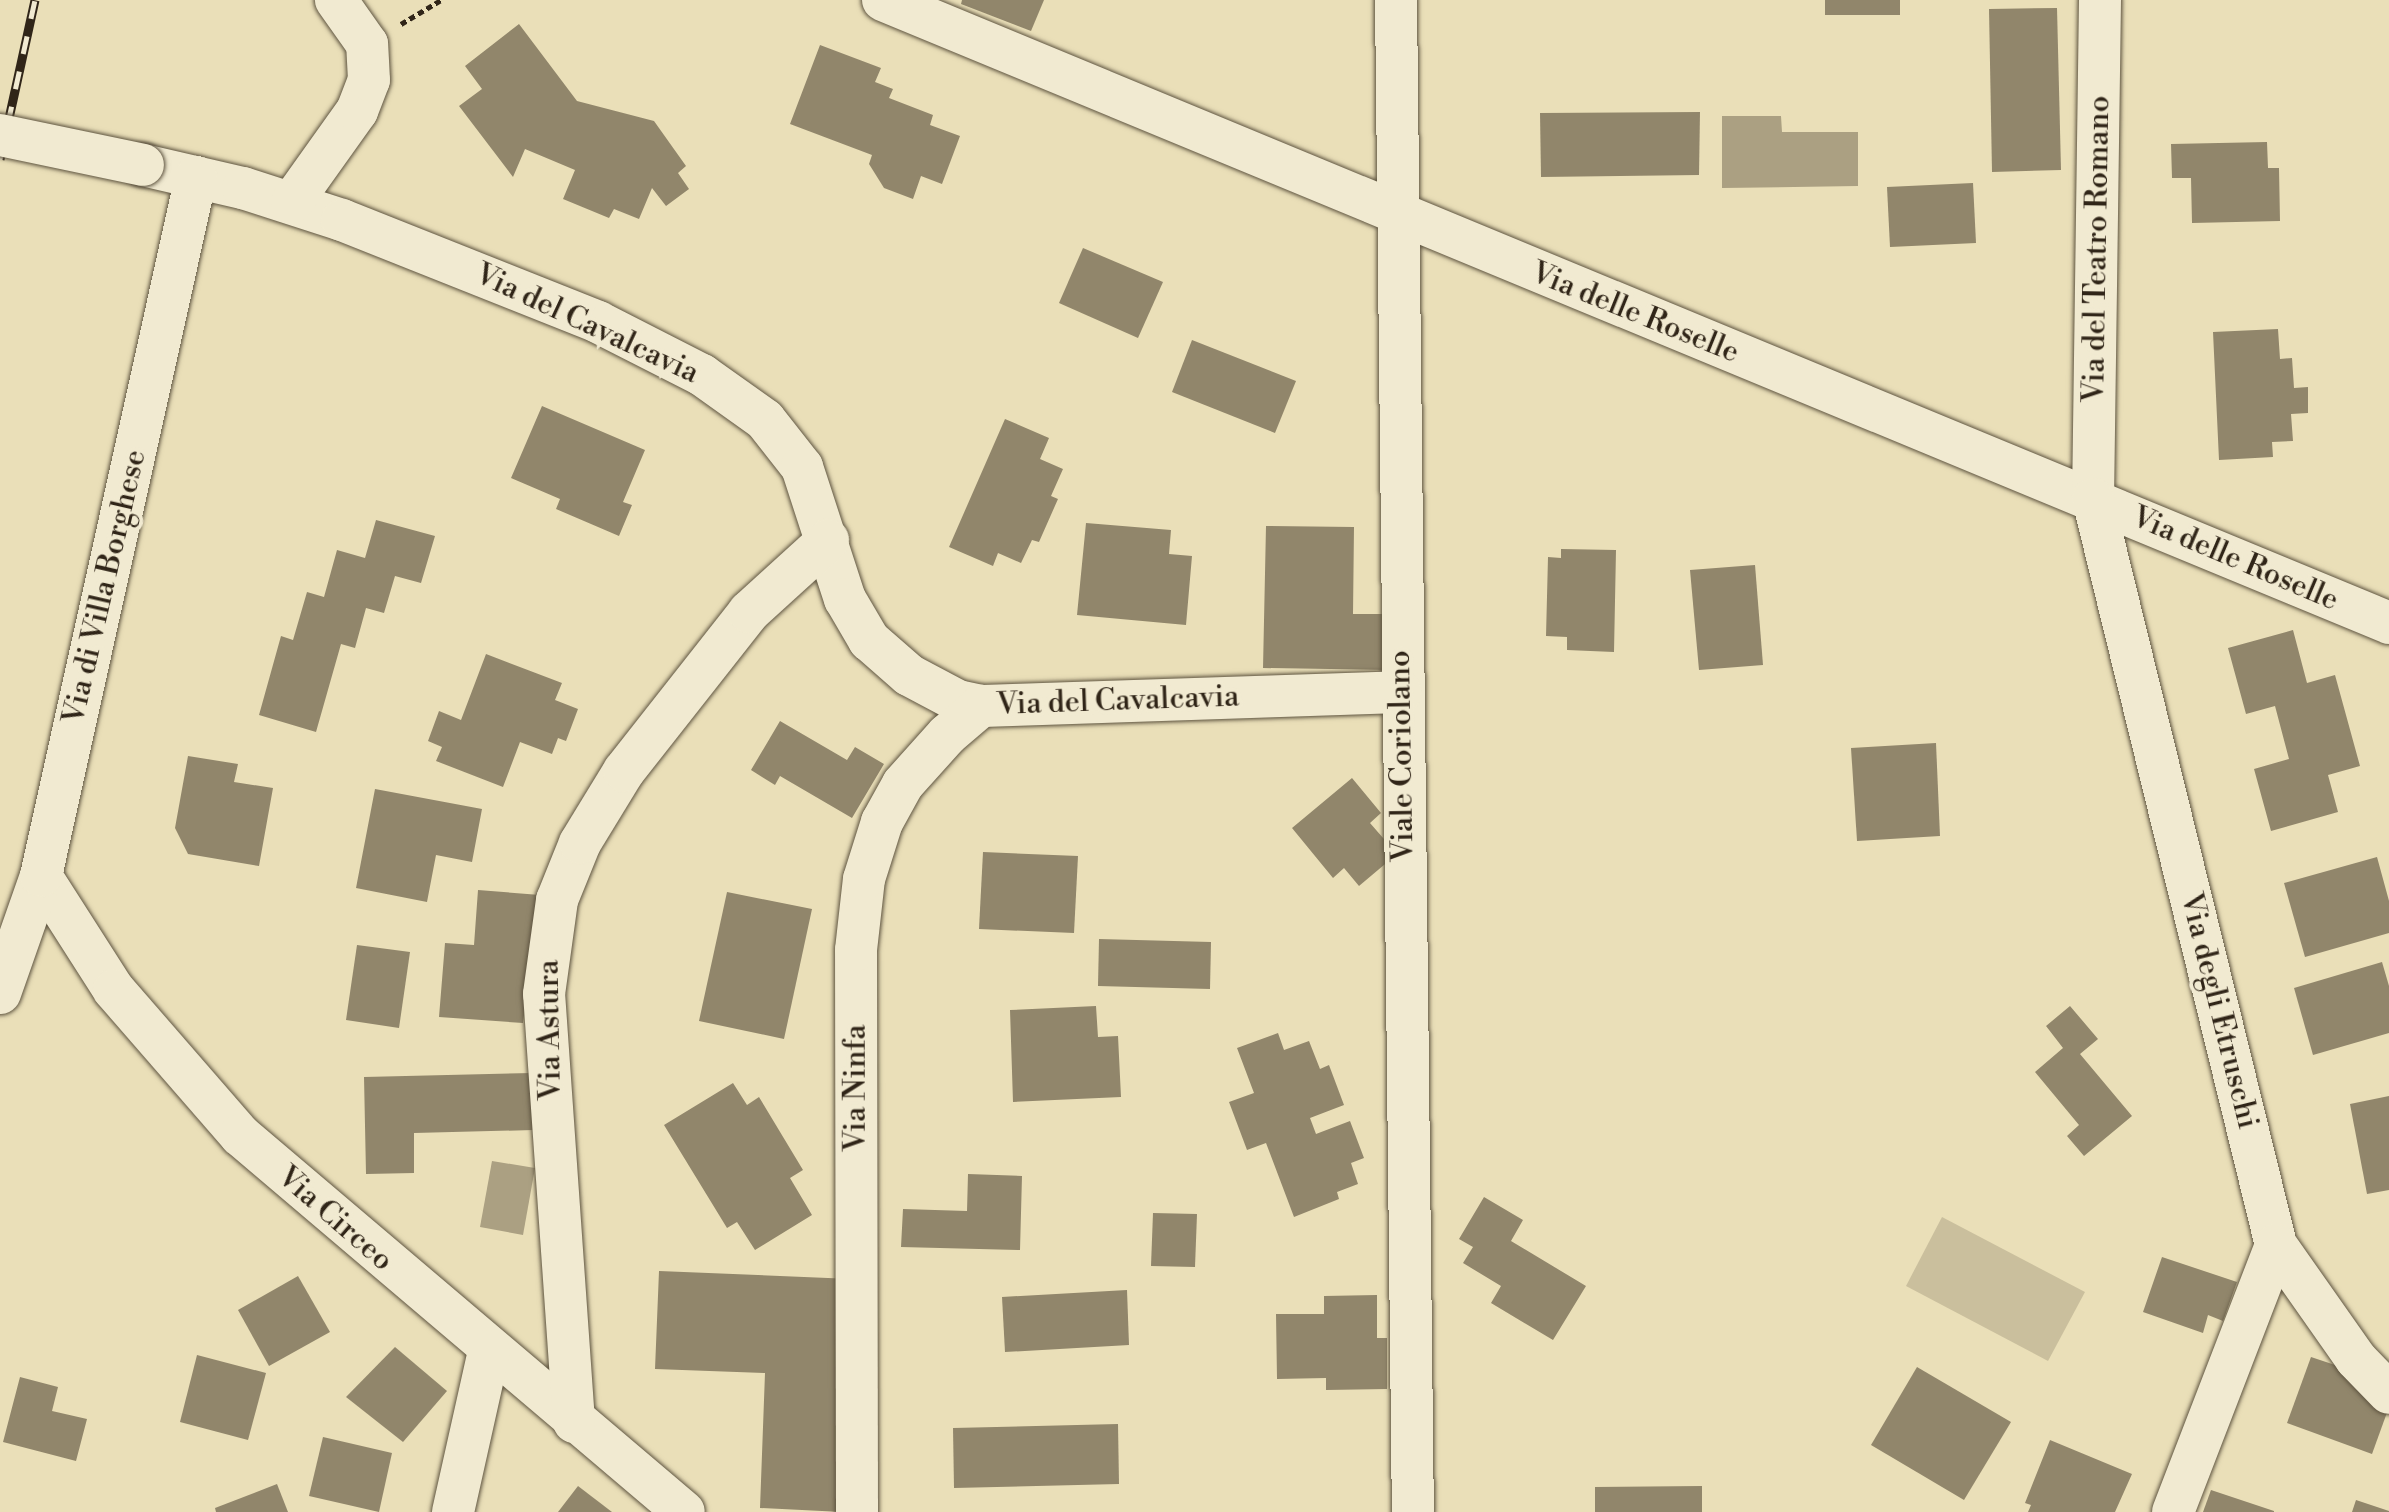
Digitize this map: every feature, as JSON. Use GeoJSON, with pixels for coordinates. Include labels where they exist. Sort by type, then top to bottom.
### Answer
{"type":"FeatureCollection","features":[{"type":"Feature","properties":{"kind":"street"},"geometry":{"type":"LineString","coordinates":[[292,202],[357,111],[369,80],[367,44],[336,0]]}},
{"type":"Feature","properties":{"kind":"street","name":"Via delle Roselle"},"geometry":{"type":"LineString","coordinates":[[883,0],[1395,215],[2389,623]]}},
{"type":"Feature","properties":{"kind":"street","name":"Viale Coriolano"},"geometry":{"type":"LineString","coordinates":[[1396,0],[1395,215],[1413,1512]]}},
{"type":"Feature","properties":{"kind":"street","name":"Via del Teatro Romano"},"geometry":{"type":"LineString","coordinates":[[2093,499],[2100,0]]}},
{"type":"Feature","properties":{"kind":"street","name":"Via del Cavalcavia"},"geometry":{"type":"LineString","coordinates":[[0,135],[196,177],[292,202],[598,322],[702,375],[765,420],[790,448],[807,477],[845,599],[869,640],[918,681],[981,706],[1401,692]]}},
{"type":"Feature","properties":{"kind":"street","name":"Via di Villa Borghese"},"geometry":{"type":"LineString","coordinates":[[0,993],[41,876],[196,177]]}},
{"type":"Feature","properties":{"kind":"street","name":"Via degli Etruschi"},"geometry":{"type":"LineString","coordinates":[[2093,499],[2276,1245]]}},
{"type":"Feature","properties":{"kind":"street","name":"Via Astura"},"geometry":{"type":"LineString","coordinates":[[574,1422],[544,994],[557,900],[580,843],[624,771],[742,620],[828,540]]}},
{"type":"Feature","properties":{"kind":"street","name":"Via Ninfa"},"geometry":{"type":"LineString","coordinates":[[857,1512],[856,950],[864,879],[896,795],[922,760],[981,706]]}},
{"type":"Feature","properties":{"kind":"street","name":"Via Circeo"},"geometry":{"type":"LineString","coordinates":[[41,876],[114,990],[210,1104],[310,1199],[684,1512]]}},
{"type":"Feature","properties":{"kind":"street"},"geometry":{"type":"LineString","coordinates":[[2276,1245],[2356,1359],[2389,1393]]}},
{"type":"Feature","properties":{"kind":"street"},"geometry":{"type":"LineString","coordinates":[[2173,1512],[2276,1245]]}},
{"type":"Feature","properties":{"kind":"street"},"geometry":{"type":"LineString","coordinates":[[453,1512],[489,1351]]}},
{"type":"Feature","properties":{"kind":"shaded area"},"geometry":{"type":"Polygon","coordinates":[[[1722,116],[1781,116],[1782,132],[1858,132],[1858,186],[1722,188],[1722,116]]]}},
{"type":"Feature","properties":{"kind":"shaded area"},"geometry":{"type":"Polygon","coordinates":[[[492,1161],[535,1168],[523,1235],[480,1227],[492,1161]]]}},
{"type":"Feature","properties":{"kind":"shaded area"},"geometry":{"type":"Polygon","coordinates":[[[1942,1217],[2085,1292],[2048,1361],[1906,1286],[1942,1217]]]}},
{"type":"Feature","properties":{"kind":"building"},"geometry":{"type":"Polygon","coordinates":[[[962,0],[1044,0],[1031,31],[961,4],[962,0]]]}},
{"type":"Feature","properties":{"kind":"building"},"geometry":{"type":"Polygon","coordinates":[[[1825,0],[1900,0],[1900,15],[1825,15],[1825,0]]]}},
{"type":"Feature","properties":{"kind":"building"},"geometry":{"type":"Polygon","coordinates":[[[2057,8],[2061,170],[1992,172],[1989,9],[2057,8]]]}},
{"type":"Feature","properties":{"kind":"building"},"geometry":{"type":"Polygon","coordinates":[[[519,24],[577,101],[654,121],[686,166],[678,173],[689,189],[666,206],[652,188],[639,219],[614,209],[609,218],[563,199],[575,170],[525,149],[513,177],[459,106],[482,89],[465,66],[519,24]]]}},
{"type":"Feature","properties":{"kind":"building"},"geometry":{"type":"Polygon","coordinates":[[[820,45],[881,68],[875,82],[893,89],[889,98],[933,115],[930,125],[960,136],[942,184],[921,176],[913,199],[884,188],[869,164],[872,155],[790,124],[820,45]]]}},
{"type":"Feature","properties":{"kind":"building"},"geometry":{"type":"Polygon","coordinates":[[[1700,112],[1699,175],[1541,177],[1540,113],[1700,112]]]}},
{"type":"Feature","properties":{"kind":"building"},"geometry":{"type":"Polygon","coordinates":[[[2267,142],[2268,168],[2279,168],[2280,221],[2192,223],[2191,178],[2172,178],[2171,144],[2267,142]]]}},
{"type":"Feature","properties":{"kind":"building"},"geometry":{"type":"Polygon","coordinates":[[[1973,183],[1976,243],[1890,247],[1887,187],[1973,183]]]}},
{"type":"Feature","properties":{"kind":"building"},"geometry":{"type":"Polygon","coordinates":[[[1083,248],[1163,282],[1138,338],[1059,303],[1083,248]]]}},
{"type":"Feature","properties":{"kind":"building"},"geometry":{"type":"Polygon","coordinates":[[[2278,329],[2280,359],[2292,358],[2294,388],[2308,387],[2308,413],[2291,414],[2293,441],[2272,442],[2273,457],[2219,460],[2213,332],[2278,329]]]}},
{"type":"Feature","properties":{"kind":"building"},"geometry":{"type":"Polygon","coordinates":[[[1192,340],[1296,381],[1275,433],[1172,392],[1192,340]]]}},
{"type":"Feature","properties":{"kind":"building"},"geometry":{"type":"Polygon","coordinates":[[[542,406],[645,450],[623,502],[632,505],[619,536],[556,509],[560,499],[511,478],[542,406]]]}},
{"type":"Feature","properties":{"kind":"building"},"geometry":{"type":"Polygon","coordinates":[[[1005,419],[1049,438],[1040,459],[1063,469],[1051,496],[1058,499],[1039,542],[1032,540],[1021,563],[998,553],[993,566],[949,547],[1005,419]]]}},
{"type":"Feature","properties":{"kind":"building"},"geometry":{"type":"Polygon","coordinates":[[[376,520],[435,536],[421,583],[395,576],[384,613],[366,608],[355,648],[341,644],[316,732],[259,715],[281,636],[293,640],[307,592],[324,597],[337,550],[365,558],[376,520]]]}},
{"type":"Feature","properties":{"kind":"building"},"geometry":{"type":"Polygon","coordinates":[[[1086,523],[1171,530],[1169,554],[1192,556],[1186,625],[1077,615],[1086,523]]]}},
{"type":"Feature","properties":{"kind":"building"},"geometry":{"type":"Polygon","coordinates":[[[1266,526],[1354,527],[1353,614],[1392,614],[1391,670],[1263,668],[1266,526]]]}},
{"type":"Feature","properties":{"kind":"building"},"geometry":{"type":"Polygon","coordinates":[[[1561,549],[1616,550],[1614,652],[1567,650],[1567,637],[1546,636],[1548,557],[1561,558],[1561,549]]]}},
{"type":"Feature","properties":{"kind":"building"},"geometry":{"type":"Polygon","coordinates":[[[1755,565],[1763,665],[1699,670],[1690,570],[1755,565]]]}},
{"type":"Feature","properties":{"kind":"building"},"geometry":{"type":"Polygon","coordinates":[[[2293,630],[2307,683],[2335,675],[2360,766],[2328,775],[2338,812],[2271,831],[2254,769],[2289,759],[2275,706],[2246,714],[2228,648],[2293,630]]]}},
{"type":"Feature","properties":{"kind":"building"},"geometry":{"type":"Polygon","coordinates":[[[486,654],[562,683],[555,700],[578,709],[566,741],[558,738],[552,754],[520,742],[503,787],[436,761],[442,747],[428,741],[439,711],[461,720],[486,654]]]}},
{"type":"Feature","properties":{"kind":"building"},"geometry":{"type":"Polygon","coordinates":[[[780,721],[847,760],[855,747],[884,764],[852,818],[780,776],[775,785],[751,770],[780,721]]]}},
{"type":"Feature","properties":{"kind":"building"},"geometry":{"type":"Polygon","coordinates":[[[1936,743],[1940,836],[1857,841],[1851,748],[1936,743]]]}},
{"type":"Feature","properties":{"kind":"building"},"geometry":{"type":"Polygon","coordinates":[[[188,756],[238,764],[234,782],[273,788],[259,866],[188,854],[175,828],[188,756]]]}},
{"type":"Feature","properties":{"kind":"building"},"geometry":{"type":"Polygon","coordinates":[[[1352,778],[1381,813],[1370,823],[1397,854],[1359,886],[1344,868],[1333,878],[1292,828],[1352,778]]]}},
{"type":"Feature","properties":{"kind":"building"},"geometry":{"type":"Polygon","coordinates":[[[375,789],[482,809],[472,862],[436,855],[427,902],[356,888],[375,789]]]}},
{"type":"Feature","properties":{"kind":"building"},"geometry":{"type":"Polygon","coordinates":[[[983,852],[1078,856],[1074,933],[979,929],[983,852]]]}},
{"type":"Feature","properties":{"kind":"building"},"geometry":{"type":"Polygon","coordinates":[[[2377,857],[2389,901],[2389,933],[2305,957],[2284,883],[2377,857]]]}},
{"type":"Feature","properties":{"kind":"building"},"geometry":{"type":"Polygon","coordinates":[[[478,890],[540,895],[523,1023],[439,1017],[445,943],[474,945],[478,890]]]}},
{"type":"Feature","properties":{"kind":"building"},"geometry":{"type":"Polygon","coordinates":[[[727,892],[812,909],[784,1039],[699,1021],[727,892]]]}},
{"type":"Feature","properties":{"kind":"building"},"geometry":{"type":"Polygon","coordinates":[[[1099,939],[1211,942],[1210,989],[1098,986],[1099,939]]]}},
{"type":"Feature","properties":{"kind":"building"},"geometry":{"type":"Polygon","coordinates":[[[357,945],[410,952],[399,1028],[346,1020],[357,945]]]}},
{"type":"Feature","properties":{"kind":"building"},"geometry":{"type":"Polygon","coordinates":[[[2382,962],[2389,986],[2389,1033],[2313,1055],[2294,988],[2382,962]]]}},
{"type":"Feature","properties":{"kind":"building"},"geometry":{"type":"Polygon","coordinates":[[[1096,1006],[1098,1037],[1118,1036],[1121,1097],[1013,1102],[1010,1010],[1096,1006]]]}},
{"type":"Feature","properties":{"kind":"building"},"geometry":{"type":"Polygon","coordinates":[[[2070,1006],[2098,1039],[2080,1054],[2132,1116],[2084,1156],[2067,1136],[2079,1125],[2035,1072],[2063,1048],[2046,1026],[2070,1006]]]}},
{"type":"Feature","properties":{"kind":"building"},"geometry":{"type":"Polygon","coordinates":[[[1278,1033],[1284,1050],[1309,1041],[1320,1069],[1329,1065],[1344,1105],[1310,1118],[1316,1134],[1350,1121],[1364,1158],[1351,1163],[1358,1184],[1337,1192],[1339,1199],[1294,1217],[1266,1143],[1247,1150],[1229,1102],[1254,1093],[1237,1048],[1278,1033]]]}},
{"type":"Feature","properties":{"kind":"building"},"geometry":{"type":"Polygon","coordinates":[[[532,1073],[533,1130],[414,1133],[414,1173],[366,1174],[364,1077],[532,1073]]]}},
{"type":"Feature","properties":{"kind":"building"},"geometry":{"type":"Polygon","coordinates":[[[733,1083],[747,1105],[759,1097],[803,1170],[790,1178],[812,1215],[755,1250],[737,1222],[727,1228],[664,1125],[733,1083]]]}},
{"type":"Feature","properties":{"kind":"building"},"geometry":{"type":"Polygon","coordinates":[[[2389,1096],[2389,1190],[2367,1194],[2350,1104],[2389,1096]]]}},
{"type":"Feature","properties":{"kind":"building"},"geometry":{"type":"Polygon","coordinates":[[[968,1174],[1022,1176],[1020,1250],[901,1247],[903,1209],[967,1211],[968,1174]]]}},
{"type":"Feature","properties":{"kind":"building"},"geometry":{"type":"Polygon","coordinates":[[[1484,1197],[1523,1220],[1511,1241],[1586,1286],[1553,1340],[1491,1303],[1501,1286],[1463,1263],[1473,1247],[1459,1239],[1484,1197]]]}},
{"type":"Feature","properties":{"kind":"building"},"geometry":{"type":"Polygon","coordinates":[[[1153,1213],[1197,1214],[1195,1267],[1151,1266],[1153,1213]]]}},
{"type":"Feature","properties":{"kind":"building"},"geometry":{"type":"Polygon","coordinates":[[[2162,1257],[2237,1282],[2223,1321],[2208,1315],[2203,1333],[2143,1312],[2162,1257]]]}},
{"type":"Feature","properties":{"kind":"building"},"geometry":{"type":"Polygon","coordinates":[[[659,1271],[852,1279],[842,1512],[760,1508],[765,1373],[655,1369],[659,1271]]]}},
{"type":"Feature","properties":{"kind":"building"},"geometry":{"type":"Polygon","coordinates":[[[298,1276],[330,1332],[269,1366],[238,1310],[298,1276]]]}},
{"type":"Feature","properties":{"kind":"building"},"geometry":{"type":"Polygon","coordinates":[[[1127,1290],[1129,1345],[1005,1352],[1002,1297],[1127,1290]]]}},
{"type":"Feature","properties":{"kind":"building"},"geometry":{"type":"Polygon","coordinates":[[[1377,1295],[1377,1338],[1387,1338],[1387,1389],[1326,1390],[1326,1378],[1277,1379],[1276,1314],[1324,1314],[1324,1296],[1377,1295]]]}},
{"type":"Feature","properties":{"kind":"building"},"geometry":{"type":"Polygon","coordinates":[[[395,1347],[447,1391],[403,1442],[346,1397],[395,1347]]]}},
{"type":"Feature","properties":{"kind":"building"},"geometry":{"type":"Polygon","coordinates":[[[197,1355],[266,1373],[248,1440],[180,1422],[197,1355]]]}},
{"type":"Feature","properties":{"kind":"building"},"geometry":{"type":"Polygon","coordinates":[[[2311,1357],[2359,1373],[2389,1407],[2372,1454],[2287,1423],[2311,1357]]]}},
{"type":"Feature","properties":{"kind":"building"},"geometry":{"type":"Polygon","coordinates":[[[1917,1367],[2011,1422],[1964,1500],[1871,1445],[1917,1367]]]}},
{"type":"Feature","properties":{"kind":"building"},"geometry":{"type":"Polygon","coordinates":[[[20,1377],[58,1387],[52,1411],[87,1419],[76,1461],[3,1442],[20,1377]]]}},
{"type":"Feature","properties":{"kind":"building"},"geometry":{"type":"Polygon","coordinates":[[[1118,1424],[1119,1484],[954,1488],[953,1428],[1118,1424]]]}},
{"type":"Feature","properties":{"kind":"building"},"geometry":{"type":"Polygon","coordinates":[[[323,1437],[392,1453],[379,1512],[309,1496],[323,1437]]]}},
{"type":"Feature","properties":{"kind":"building"},"geometry":{"type":"Polygon","coordinates":[[[2050,1440],[2132,1474],[2115,1512],[2028,1512],[2031,1505],[2025,1503],[2050,1440]]]}},
{"type":"Feature","properties":{"kind":"building"},"geometry":{"type":"Polygon","coordinates":[[[277,1484],[288,1512],[216,1512],[215,1508],[277,1484]]]}},
{"type":"Feature","properties":{"kind":"building"},"geometry":{"type":"Polygon","coordinates":[[[578,1486],[612,1512],[558,1512],[578,1486]]]}},
{"type":"Feature","properties":{"kind":"building"},"geometry":{"type":"Polygon","coordinates":[[[1702,1486],[1702,1512],[1595,1512],[1595,1487],[1702,1486]]]}},
{"type":"Feature","properties":{"kind":"building"},"geometry":{"type":"Polygon","coordinates":[[[2211,1490],[2274,1511],[2274,1512],[2203,1512],[2211,1490]]]}},
{"type":"Feature","properties":{"kind":"building"},"geometry":{"type":"Polygon","coordinates":[[[2356,1500],[2389,1511],[2389,1512],[2352,1512],[2356,1500]]]}},
{"type":"Feature","properties":{"kind":"railway"},"geometry":{"type":"LineString","coordinates":[[0,159],[35,0]]}}]}
